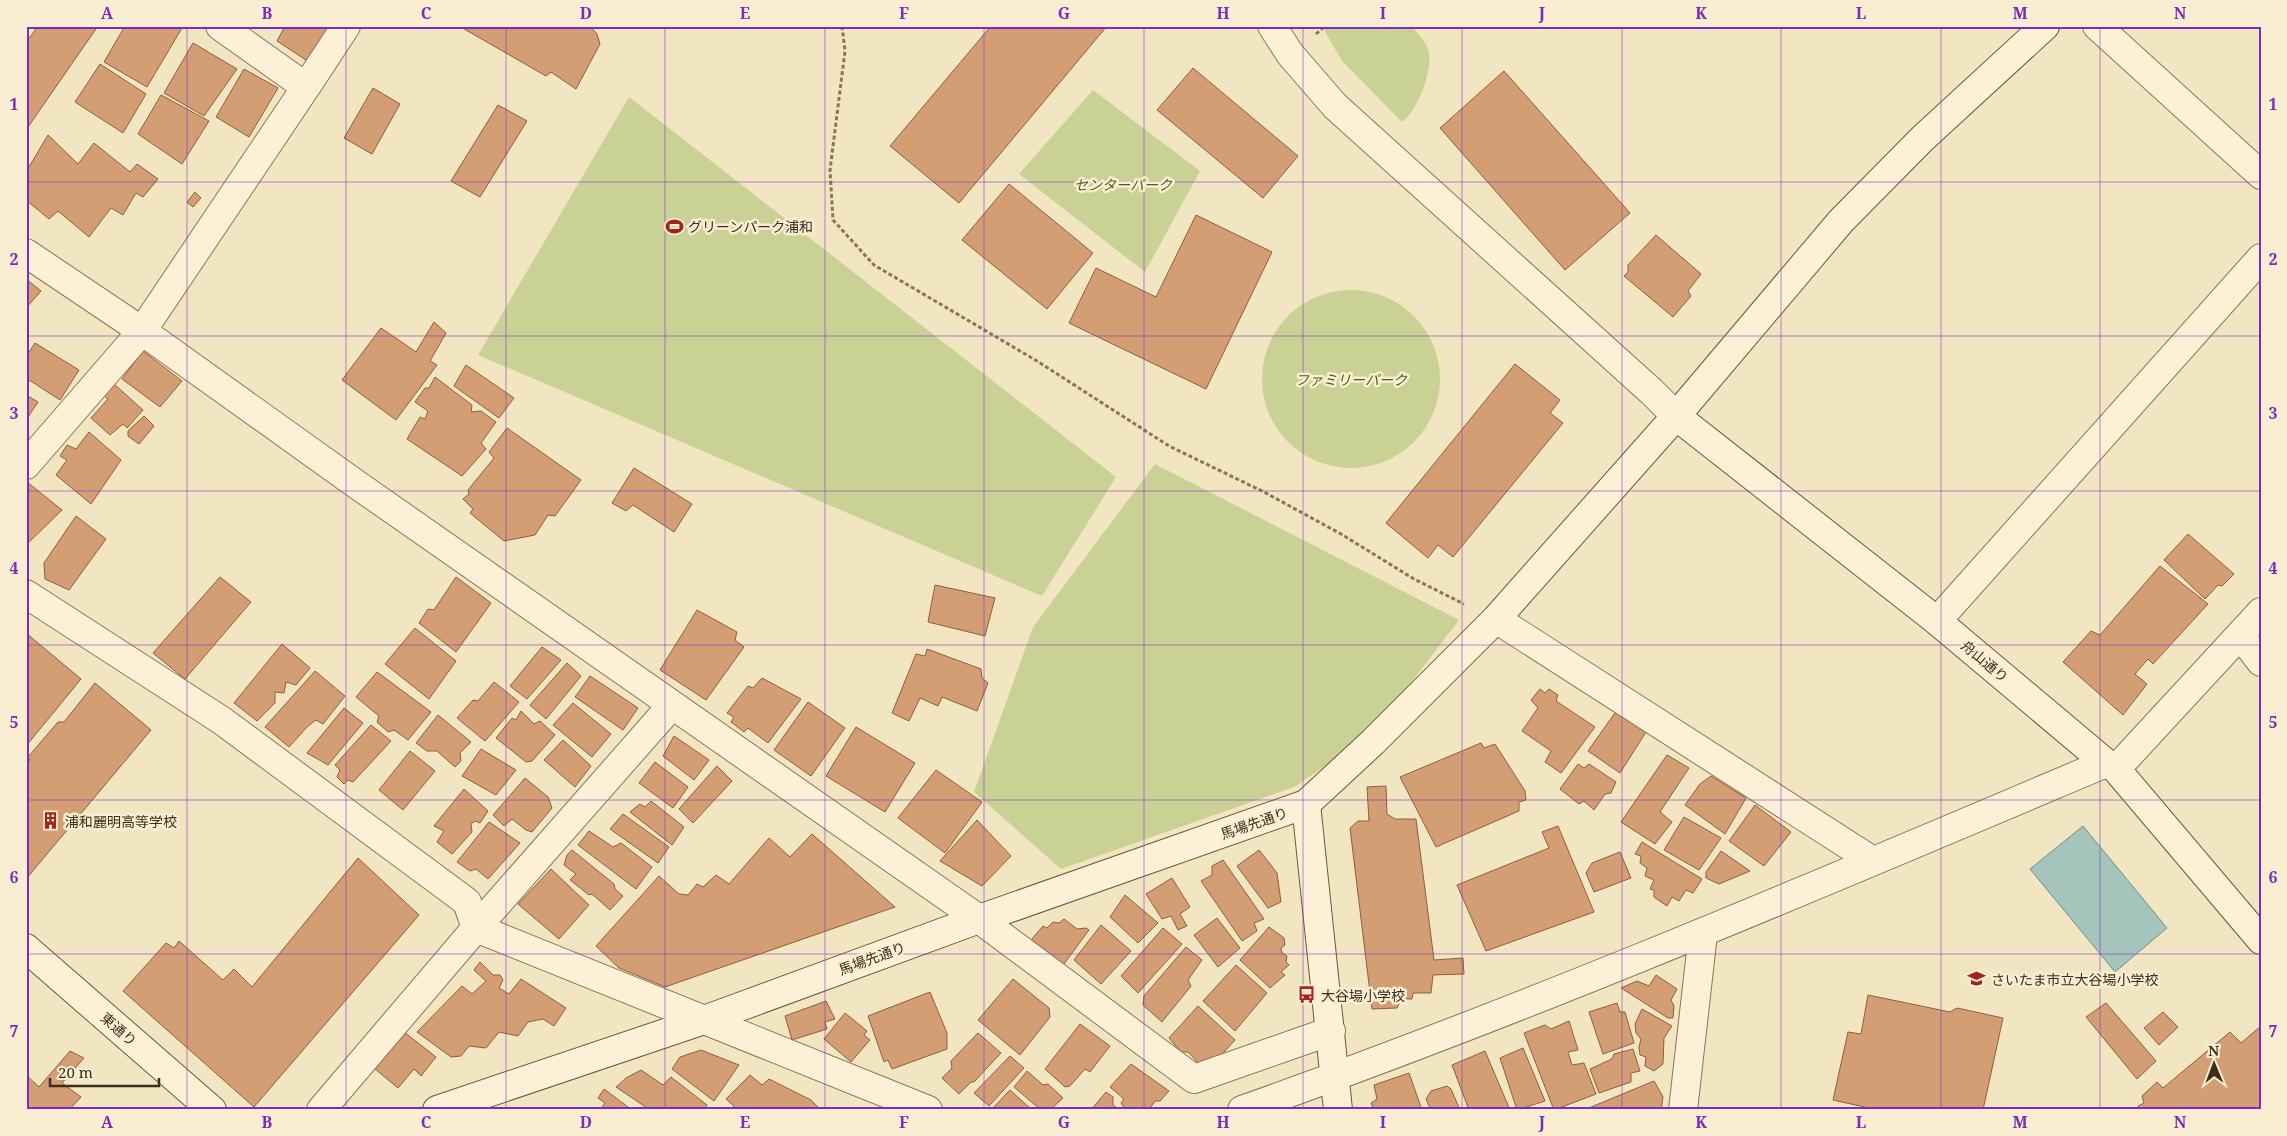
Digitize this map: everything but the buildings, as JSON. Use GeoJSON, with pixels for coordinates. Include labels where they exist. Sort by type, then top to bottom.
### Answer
{"type":"FeatureCollection","features":[{"type":"Feature","properties":{"kind":"street"},"geometry":{"type":"LineString","coordinates":[[220,26],[306,87]]}},
{"type":"Feature","properties":{"kind":"street"},"geometry":{"type":"LineString","coordinates":[[26,465],[142,331],[346,26]]}},
{"type":"Feature","properties":{"kind":"street","name":"舟山通り"},"geometry":{"type":"LineString","coordinates":[[1272,26],[1290,54],[1335,106],[1676,416],[1937,621],[2111,766],[2261,940]]}},
{"type":"Feature","properties":{"kind":"street"},"geometry":{"type":"LineString","coordinates":[[1338,1110],[1306,804],[1373,742],[1496,619],[1676,416],[1840,222],[1922,139],[2045,26]]}},
{"type":"Feature","properties":{"kind":"street"},"geometry":{"type":"LineString","coordinates":[[2097,26],[2261,175]]}},
{"type":"Feature","properties":{"kind":"street"},"geometry":{"type":"LineString","coordinates":[[26,253],[142,331],[979,919],[1194,1078],[1331,1031]]}},
{"type":"Feature","properties":{"kind":"street"},"geometry":{"type":"LineString","coordinates":[[1937,621],[2261,258]]}},
{"type":"Feature","properties":{"kind":"street"},"geometry":{"type":"LineString","coordinates":[[26,594],[221,720],[467,902],[476,928],[928,1110]]}},
{"type":"Feature","properties":{"kind":"street"},"geometry":{"type":"LineString","coordinates":[[1242,1110],[1334,1078],[1703,934],[1873,861],[2111,766],[2261,612]]}},
{"type":"Feature","properties":{"kind":"street"},"geometry":{"type":"LineString","coordinates":[[1496,619],[1873,861]]}},
{"type":"Feature","properties":{"kind":"street"},"geometry":{"type":"LineString","coordinates":[[2240,635],[2261,662]]}},
{"type":"Feature","properties":{"kind":"street"},"geometry":{"type":"LineString","coordinates":[[321,1110],[476,928],[672,704]]}},
{"type":"Feature","properties":{"kind":"street","name":"馬場先通り"},"geometry":{"type":"LineString","coordinates":[[436,1110],[704,1020],[979,919],[1306,804]]}},
{"type":"Feature","properties":{"kind":"street"},"geometry":{"type":"LineString","coordinates":[[1683,1110],[1703,934]]}},
{"type":"Feature","properties":{"kind":"street","name":"東通り"},"geometry":{"type":"LineString","coordinates":[[26,948],[212,1110]]}},
{"type":"Feature","properties":{"kind":"path"},"geometry":{"type":"LineString","coordinates":[[842,26],[845,51],[830,170],[833,220],[874,265],[1037,361],[1169,446],[1264,492],[1341,534],[1414,579],[1496,619]]}},
{"type":"Feature","properties":{"kind":"green space"},"geometry":{"type":"Polygon","coordinates":[[[1322,26],[1411,26],[1419,35],[1429,52],[1428,70],[1423,90],[1418,100],[1402,122],[1342,61],[1322,26]]]}},
{"type":"Feature","properties":{"kind":"green space","name":"センターパーク"},"geometry":{"type":"Polygon","coordinates":[[[1093,90],[1200,171],[1145,272],[1019,174],[1093,90]]]}},
{"type":"Feature","properties":{"kind":"green space","name":"グリーンパーク浦和"},"geometry":{"type":"Polygon","coordinates":[[[629,97],[1116,477],[1042,596],[478,355],[629,97]]]}},
{"type":"Feature","properties":{"kind":"green space","name":"ファミリーパーク"},"geometry":{"type":"Polygon","coordinates":[[[1360,290],[1393,300],[1408,310],[1420,322],[1430,337],[1436,353],[1439,362],[1439,396],[1430,421],[1420,436],[1408,448],[1393,458],[1368,467],[1342,468],[1309,458],[1294,448],[1282,436],[1272,421],[1263,396],[1262,370],[1272,337],[1282,322],[1294,310],[1309,300],[1334,291],[1360,290]]]}},
{"type":"Feature","properties":{"kind":"green space"},"geometry":{"type":"Polygon","coordinates":[[[1155,464],[1459,620],[1371,735],[1294,787],[1061,869],[974,792],[1033,627],[1155,464]]]}},
{"type":"Feature","properties":{"kind":"water"},"geometry":{"type":"Polygon","coordinates":[[[2083,826],[2167,928],[2115,972],[2030,869],[2083,826]]]}},
{"type":"Feature","properties":{"kind":"place","name":"グリーンパーク浦和"},"geometry":{"type":"Point","coordinates":[674,226]}},
{"type":"Feature","properties":{"kind":"place","name":"浦和麗明高等学校"},"geometry":{"type":"Point","coordinates":[51,821]}},
{"type":"Feature","properties":{"kind":"place","name":"さいたま市立大谷場小学校"},"geometry":{"type":"Point","coordinates":[1977,979]}},
{"type":"Feature","properties":{"kind":"place","name":"大谷場小学校"},"geometry":{"type":"Point","coordinates":[1307,995]}}]}
